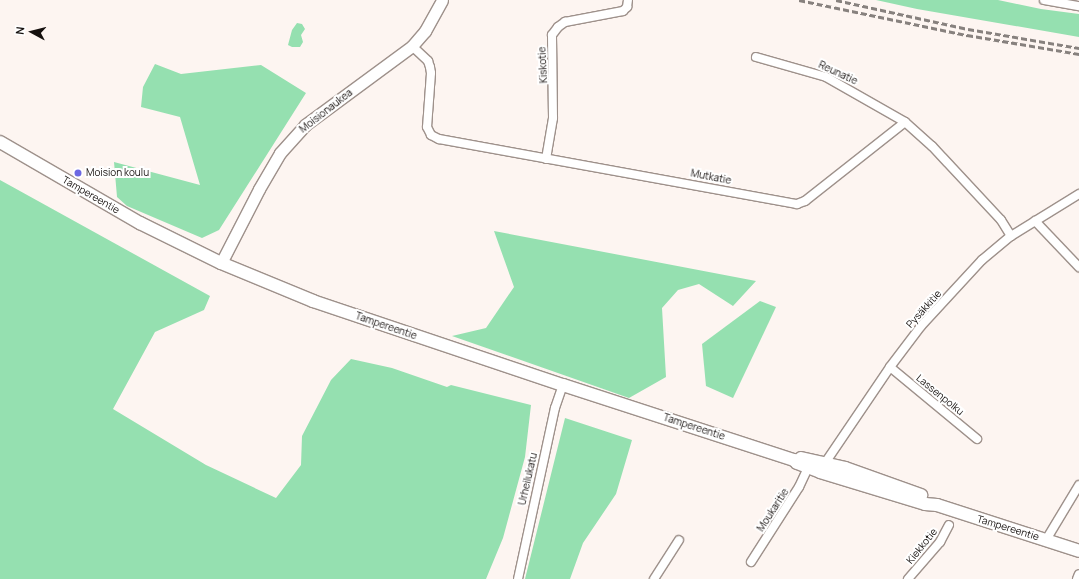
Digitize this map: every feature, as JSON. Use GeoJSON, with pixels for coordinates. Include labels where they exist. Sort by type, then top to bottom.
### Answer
{"type":"FeatureCollection","features":[{"type":"Feature","properties":{"kind":"main road","name":"Tampereentie"},"geometry":{"type":"LineString","coordinates":[[0,142],[140,223],[221,263],[313,301],[562,385],[794,460],[808,468],[822,468]]}},
{"type":"Feature","properties":{"kind":"main road","name":"Tampereentie"},"geometry":{"type":"LineString","coordinates":[[794,460],[798,458],[822,468],[925,504],[937,505],[1079,551]]}},
{"type":"Feature","properties":{"kind":"street","name":"Moisionaukea"},"geometry":{"type":"LineString","coordinates":[[221,263],[259,189],[280,153],[305,125],[412,46],[425,30],[442,0]]}},
{"type":"Feature","properties":{"kind":"street","name":"Kiskotie"},"geometry":{"type":"LineString","coordinates":[[546,159],[553,118],[552,35],[558,27],[565,22],[625,9],[628,0]]}},
{"type":"Feature","properties":{"kind":"street"},"geometry":{"type":"LineString","coordinates":[[1044,0],[1079,6]]}},
{"type":"Feature","properties":{"kind":"street","name":"Mutkatie"},"geometry":{"type":"LineString","coordinates":[[412,46],[428,61],[431,73],[427,127],[431,135],[439,139],[797,204],[805,201],[904,122]]}},
{"type":"Feature","properties":{"kind":"street","name":"Reunatie"},"geometry":{"type":"LineString","coordinates":[[756,57],[826,77],[904,122]]}},
{"type":"Feature","properties":{"kind":"street"},"geometry":{"type":"LineString","coordinates":[[904,122],[932,146],[1001,220],[1011,236]]}},
{"type":"Feature","properties":{"kind":"street","name":"Pysäkkitie"},"geometry":{"type":"LineString","coordinates":[[822,468],[890,367],[921,326],[982,260],[1011,236],[1079,194]]}},
{"type":"Feature","properties":{"kind":"street"},"geometry":{"type":"LineString","coordinates":[[1035,221],[1079,267]]}},
{"type":"Feature","properties":{"kind":"street","name":"Lassenpolku"},"geometry":{"type":"LineString","coordinates":[[890,367],[977,439]]}},
{"type":"Feature","properties":{"kind":"street","name":"Urheilukatu"},"geometry":{"type":"LineString","coordinates":[[518,579],[555,408],[562,385]]}},
{"type":"Feature","properties":{"kind":"street","name":"Moukaritie"},"geometry":{"type":"LineString","coordinates":[[751,562],[799,487],[808,468]]}},
{"type":"Feature","properties":{"kind":"street"},"geometry":{"type":"LineString","coordinates":[[1046,540],[1079,486]]}},
{"type":"Feature","properties":{"kind":"street","name":"Kiekkotie"},"geometry":{"type":"LineString","coordinates":[[908,579],[940,542],[949,525]]}},
{"type":"Feature","properties":{"kind":"street"},"geometry":{"type":"LineString","coordinates":[[654,579],[679,540]]}},
{"type":"Feature","properties":{"kind":"street"},"geometry":{"type":"LineString","coordinates":[[1077,579],[1079,574]]}},
{"type":"Feature","properties":{"kind":"green space"},"geometry":{"type":"Polygon","coordinates":[[[876,0],[998,0],[1041,9],[1079,14],[1079,37],[917,9],[876,0]]]}},
{"type":"Feature","properties":{"kind":"green space"},"geometry":{"type":"Polygon","coordinates":[[[297,23],[302,24],[305,29],[301,35],[303,42],[300,47],[292,47],[288,45],[292,30],[297,23]]]}},
{"type":"Feature","properties":{"kind":"green space"},"geometry":{"type":"Polygon","coordinates":[[[155,64],[181,74],[261,65],[306,93],[219,230],[202,238],[127,206],[117,197],[114,162],[200,185],[180,117],[141,107],[143,87],[155,64]]]}},
{"type":"Feature","properties":{"kind":"green space"},"geometry":{"type":"Polygon","coordinates":[[[0,180],[210,296],[204,310],[155,332],[113,409],[206,465],[276,498],[301,465],[302,436],[331,380],[351,359],[392,368],[447,387],[451,385],[531,405],[525,457],[503,538],[486,579],[0,579],[0,180]]]}},
{"type":"Feature","properties":{"kind":"green space"},"geometry":{"type":"Polygon","coordinates":[[[494,231],[756,281],[733,306],[699,284],[678,290],[662,308],[666,377],[629,398],[452,336],[486,328],[514,287],[494,231]]]}},
{"type":"Feature","properties":{"kind":"green space"},"geometry":{"type":"Polygon","coordinates":[[[760,301],[776,307],[733,398],[706,386],[702,344],[760,301]]]}},
{"type":"Feature","properties":{"kind":"green space"},"geometry":{"type":"Polygon","coordinates":[[[565,418],[632,440],[616,494],[583,543],[570,579],[525,579],[565,418]]]}},
{"type":"Feature","properties":{"kind":"railway"},"geometry":{"type":"LineString","coordinates":[[799,0],[967,35],[1079,54]]}},
{"type":"Feature","properties":{"kind":"railway"},"geometry":{"type":"LineString","coordinates":[[836,0],[968,29],[1079,48]]}},
{"type":"Feature","properties":{"kind":"place","name":"Moision koulu"},"geometry":{"type":"Point","coordinates":[78,173]}}]}
